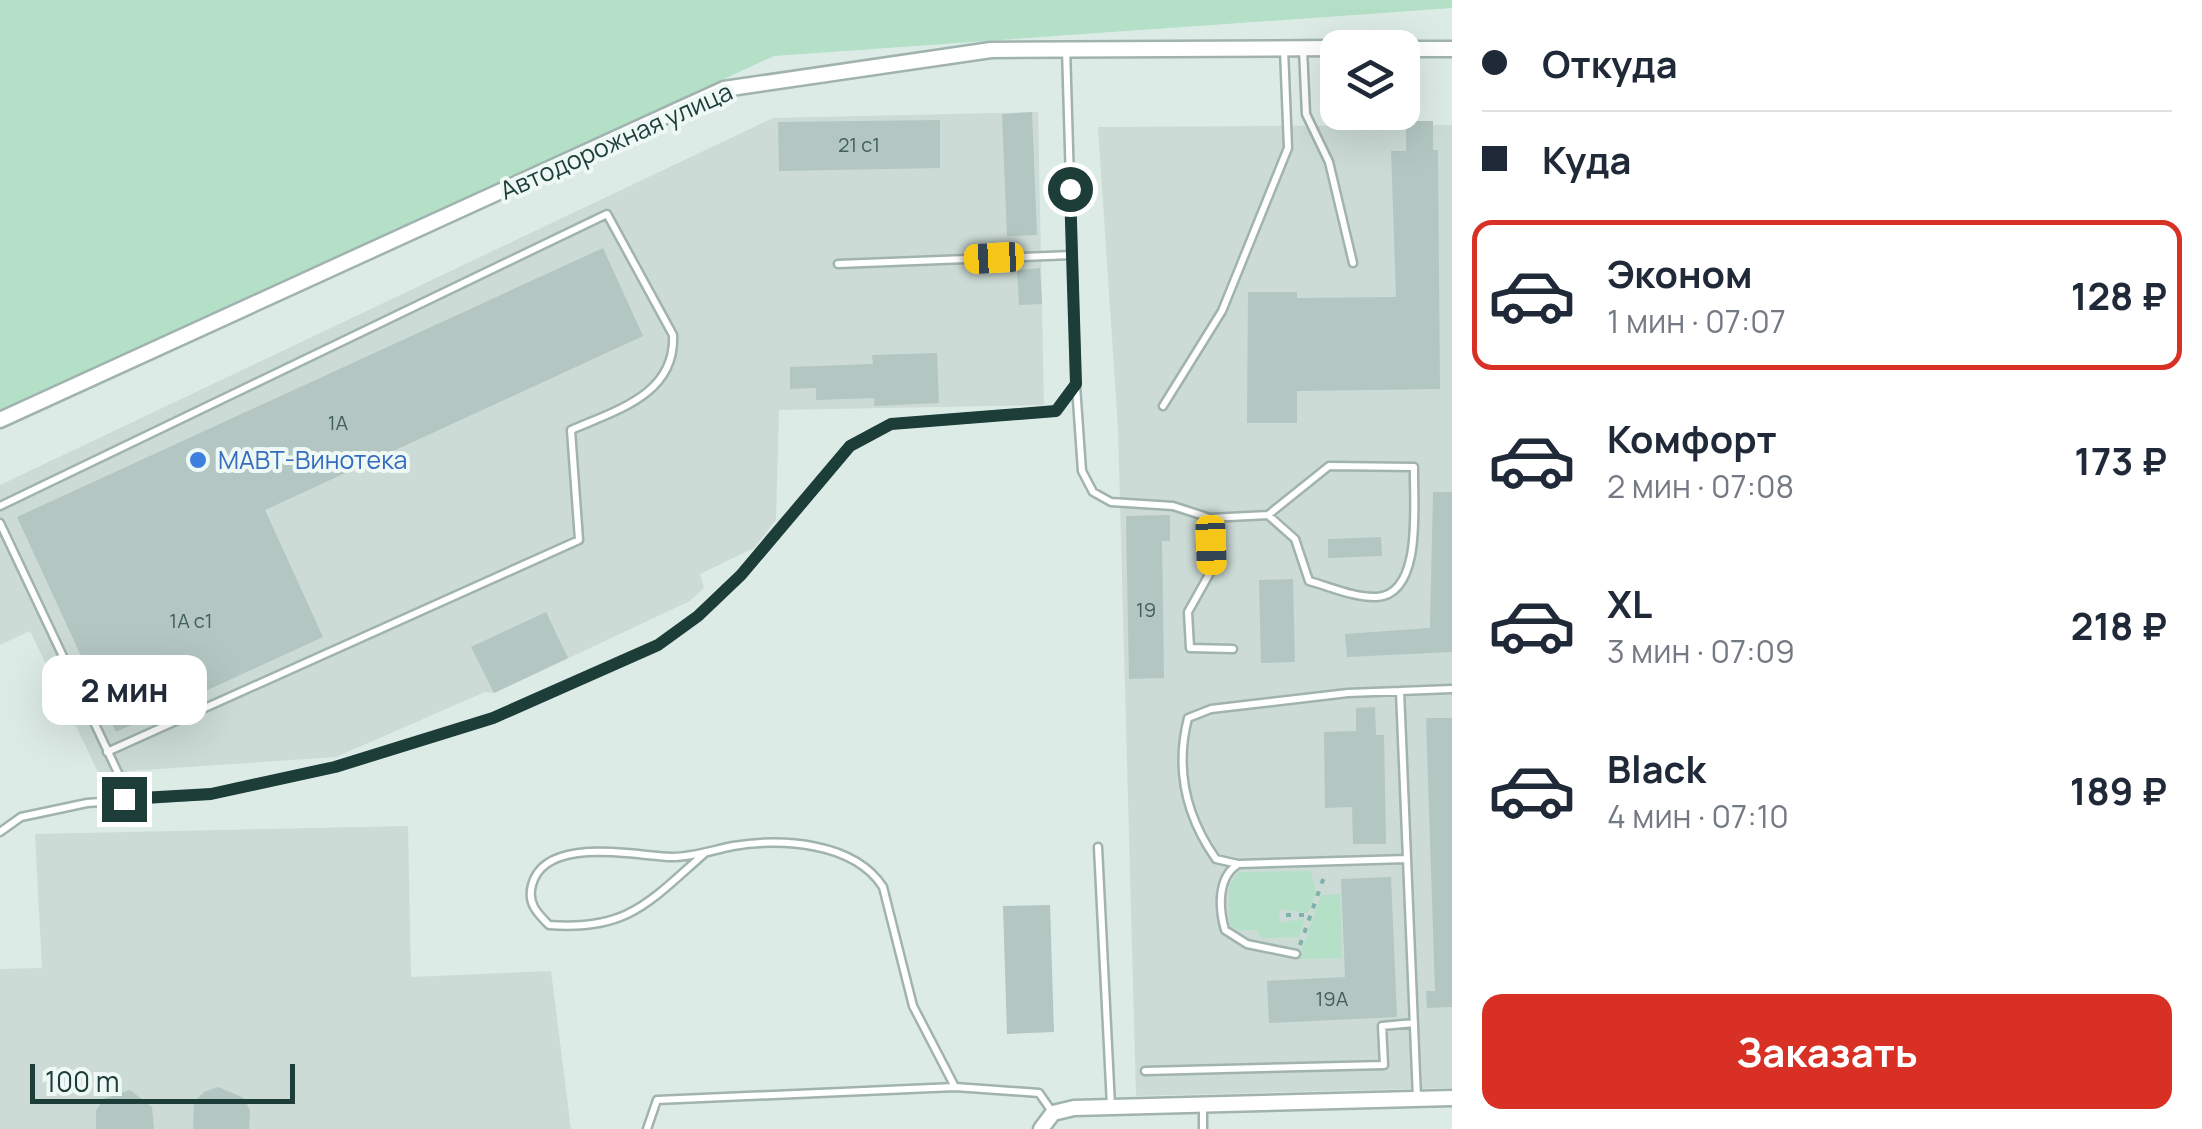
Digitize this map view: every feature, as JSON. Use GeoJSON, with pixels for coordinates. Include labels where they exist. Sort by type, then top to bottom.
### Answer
{"type":"FeatureCollection","features":[{"type":"Feature","properties":{"kind":"street","name":"Автодорожная улица"},"geometry":{"type":"LineString","coordinates":[[0,420],[724,89],[991,50],[1320,48]]}},
{"type":"Feature","properties":{"kind":"street"},"geometry":{"type":"LineString","coordinates":[[1420,49],[1452,50]]}},
{"type":"Feature","properties":{"kind":"street"},"geometry":{"type":"LineString","coordinates":[[1041,1129],[1053,1113],[1111,1107],[1452,1098]]}},
{"type":"Feature","properties":{"kind":"lane"},"geometry":{"type":"LineString","coordinates":[[1066,47],[1076,384],[1082,471],[1093,492],[1111,502],[1173,506],[1210,518],[1268,515],[1329,466],[1414,467],[1410,572],[1401,586],[1383,597],[1362,597],[1309,581],[1296,539],[1268,515]]}},
{"type":"Feature","properties":{"kind":"lane"},"geometry":{"type":"LineString","coordinates":[[1163,406],[1222,312],[1288,148],[1284,48]]}},
{"type":"Feature","properties":{"kind":"lane"},"geometry":{"type":"LineString","coordinates":[[1303,48],[1306,114],[1330,162],[1353,263]]}},
{"type":"Feature","properties":{"kind":"lane"},"geometry":{"type":"LineString","coordinates":[[0,506],[608,214],[672,335],[669,365],[646,395],[572,430],[579,540],[107,752]]}},
{"type":"Feature","properties":{"kind":"lane"},"geometry":{"type":"LineString","coordinates":[[838,264],[1072,254]]}},
{"type":"Feature","properties":{"kind":"lane"},"geometry":{"type":"LineString","coordinates":[[0,832],[21,817],[124,799],[211,794],[392,752],[493,718],[658,645],[698,616],[741,575],[850,446],[891,424],[1056,411],[1076,384]]}},
{"type":"Feature","properties":{"kind":"lane"},"geometry":{"type":"LineString","coordinates":[[1210,518],[1212,572],[1188,612],[1190,648],[1233,649]]}},
{"type":"Feature","properties":{"kind":"lane"},"geometry":{"type":"LineString","coordinates":[[0,523],[107,752],[124,799]]}},
{"type":"Feature","properties":{"kind":"lane"},"geometry":{"type":"LineString","coordinates":[[1407,858],[1238,864],[1216,859],[1185,802],[1181,747],[1188,718],[1211,709],[1348,692],[1452,689]]}},
{"type":"Feature","properties":{"kind":"lane"},"geometry":{"type":"LineString","coordinates":[[1400,691],[1417,1099]]}},
{"type":"Feature","properties":{"kind":"lane"},"geometry":{"type":"LineString","coordinates":[[706,853],[645,906],[588,928],[549,925],[535,911],[529,894],[534,876],[548,862],[582,853],[674,857],[736,846],[792,843],[835,852],[874,873],[882,887],[913,1006],[954,1087]]}},
{"type":"Feature","properties":{"kind":"lane"},"geometry":{"type":"LineString","coordinates":[[1098,847],[1111,1107]]}},
{"type":"Feature","properties":{"kind":"lane"},"geometry":{"type":"LineString","coordinates":[[1238,864],[1228,871],[1223,883],[1225,930],[1247,944],[1296,954]]}},
{"type":"Feature","properties":{"kind":"lane"},"geometry":{"type":"LineString","coordinates":[[1145,1071],[1384,1065],[1382,1026],[1414,1023]]}},
{"type":"Feature","properties":{"kind":"lane"},"geometry":{"type":"LineString","coordinates":[[647,1129],[657,1100],[954,1087],[1038,1093],[1053,1113]]}},
{"type":"Feature","properties":{"kind":"lane"},"geometry":{"type":"LineString","coordinates":[[1203,1106],[1203,1129]]}},
{"type":"Feature","properties":{"kind":"path"},"geometry":{"type":"LineString","coordinates":[[1296,954],[1330,862]]}},
{"type":"Feature","properties":{"kind":"path"},"geometry":{"type":"LineString","coordinates":[[1286,916],[1310,916]]}},
{"type":"Feature","properties":{"kind":"shaded area"},"geometry":{"type":"Polygon","coordinates":[[[1038,112],[1044,405],[779,410],[776,520],[754,548],[700,574],[704,588],[690,601],[494,693],[485,692],[336,757],[128,771],[112,778],[99,774],[30,631],[0,645],[0,485],[773,118],[1038,112]]]}},
{"type":"Feature","properties":{"kind":"shaded area"},"geometry":{"type":"Polygon","coordinates":[[[1420,125],[1452,125],[1452,1088],[1136,1096],[1118,428],[1098,127],[1320,126],[1320,130],[1420,130],[1420,125]]]}},
{"type":"Feature","properties":{"kind":"shaded area"},"geometry":{"type":"Polygon","coordinates":[[[408,826],[411,977],[551,971],[571,1129],[0,1129],[0,969],[42,968],[35,834],[408,826]]]}},
{"type":"Feature","properties":{"kind":"green space"},"geometry":{"type":"Polygon","coordinates":[[[0,0],[1452,0],[1452,8],[774,56],[0,413],[0,0]]]}},
{"type":"Feature","properties":{"kind":"green space"},"geometry":{"type":"Polygon","coordinates":[[[1311,871],[1316,893],[1308,913],[1279,909],[1280,923],[1305,918],[1299,937],[1261,938],[1257,930],[1239,930],[1229,925],[1229,886],[1239,872],[1311,871]]]}},
{"type":"Feature","properties":{"kind":"green space"},"geometry":{"type":"Polygon","coordinates":[[[1340,894],[1342,958],[1299,959],[1321,895],[1340,894]]]}},
{"type":"Feature","properties":{"kind":"building"},"geometry":{"type":"Polygon","coordinates":[[[1032,112],[1037,235],[1007,236],[1002,114],[1032,112]]]}},
{"type":"Feature","properties":{"kind":"building"},"geometry":{"type":"Polygon","coordinates":[[[940,120],[940,168],[779,171],[778,122],[940,120]]]}},
{"type":"Feature","properties":{"kind":"building"},"geometry":{"type":"Polygon","coordinates":[[[1420,121],[1433,121],[1433,150],[1438,150],[1440,389],[1297,391],[1297,423],[1247,423],[1248,292],[1297,292],[1297,298],[1396,297],[1391,151],[1406,151],[1406,130],[1420,130],[1420,121]]]}},
{"type":"Feature","properties":{"kind":"building"},"geometry":{"type":"Polygon","coordinates":[[[603,248],[643,336],[265,510],[323,637],[116,732],[17,517],[603,248]]]}},
{"type":"Feature","properties":{"kind":"building"},"geometry":{"type":"Polygon","coordinates":[[[1040,268],[1042,304],[1019,305],[1017,270],[1040,268]]]}},
{"type":"Feature","properties":{"kind":"building"},"geometry":{"type":"Polygon","coordinates":[[[937,353],[939,403],[874,406],[874,398],[816,400],[816,388],[790,389],[790,367],[873,364],[872,355],[937,353]]]}},
{"type":"Feature","properties":{"kind":"building"},"geometry":{"type":"Polygon","coordinates":[[[1433,492],[1452,492],[1452,652],[1347,657],[1345,634],[1430,628],[1433,492]]]}},
{"type":"Feature","properties":{"kind":"building"},"geometry":{"type":"Polygon","coordinates":[[[1170,515],[1170,541],[1162,541],[1164,678],[1129,679],[1126,516],[1170,515]]]}},
{"type":"Feature","properties":{"kind":"building"},"geometry":{"type":"Polygon","coordinates":[[[1381,537],[1382,556],[1328,558],[1328,539],[1381,537]]]}},
{"type":"Feature","properties":{"kind":"building"},"geometry":{"type":"Polygon","coordinates":[[[1293,579],[1295,662],[1261,663],[1259,580],[1293,579]]]}},
{"type":"Feature","properties":{"kind":"building"},"geometry":{"type":"Polygon","coordinates":[[[546,612],[568,658],[494,693],[471,647],[546,612]]]}},
{"type":"Feature","properties":{"kind":"building"},"geometry":{"type":"Polygon","coordinates":[[[1375,707],[1376,735],[1384,735],[1386,844],[1353,844],[1352,807],[1325,808],[1324,732],[1356,731],[1356,708],[1375,707]]]}},
{"type":"Feature","properties":{"kind":"building"},"geometry":{"type":"Polygon","coordinates":[[[1426,718],[1452,718],[1452,1007],[1427,1008],[1426,991],[1435,991],[1426,718]]]}},
{"type":"Feature","properties":{"kind":"building"},"geometry":{"type":"Polygon","coordinates":[[[1391,877],[1397,1017],[1269,1023],[1267,981],[1345,977],[1341,879],[1391,877]]]}},
{"type":"Feature","properties":{"kind":"building"},"geometry":{"type":"Polygon","coordinates":[[[1050,905],[1054,1032],[1007,1034],[1003,906],[1050,905]]]}},
{"type":"Feature","properties":{"kind":"building"},"geometry":{"type":"Polygon","coordinates":[[[218,1087],[244,1098],[250,1111],[249,1129],[193,1129],[194,1102],[204,1092],[218,1087]]]}},
{"type":"Feature","properties":{"kind":"building"},"geometry":{"type":"Polygon","coordinates":[[[130,1090],[152,1107],[154,1129],[96,1129],[96,1111],[103,1099],[130,1090]]]}},
{"type":"Feature","properties":{"kind":"place","name":"МАВТ-Винотека"},"geometry":{"type":"Point","coordinates":[198,460]}},
{"type":"Feature","properties":{"kind":"route"},"geometry":{"type":"LineString","coordinates":[[124,799],[211,794],[335,767],[493,718],[658,645],[698,616],[741,575],[850,446],[891,424],[1056,411],[1076,384],[1070,189]]}}]}
